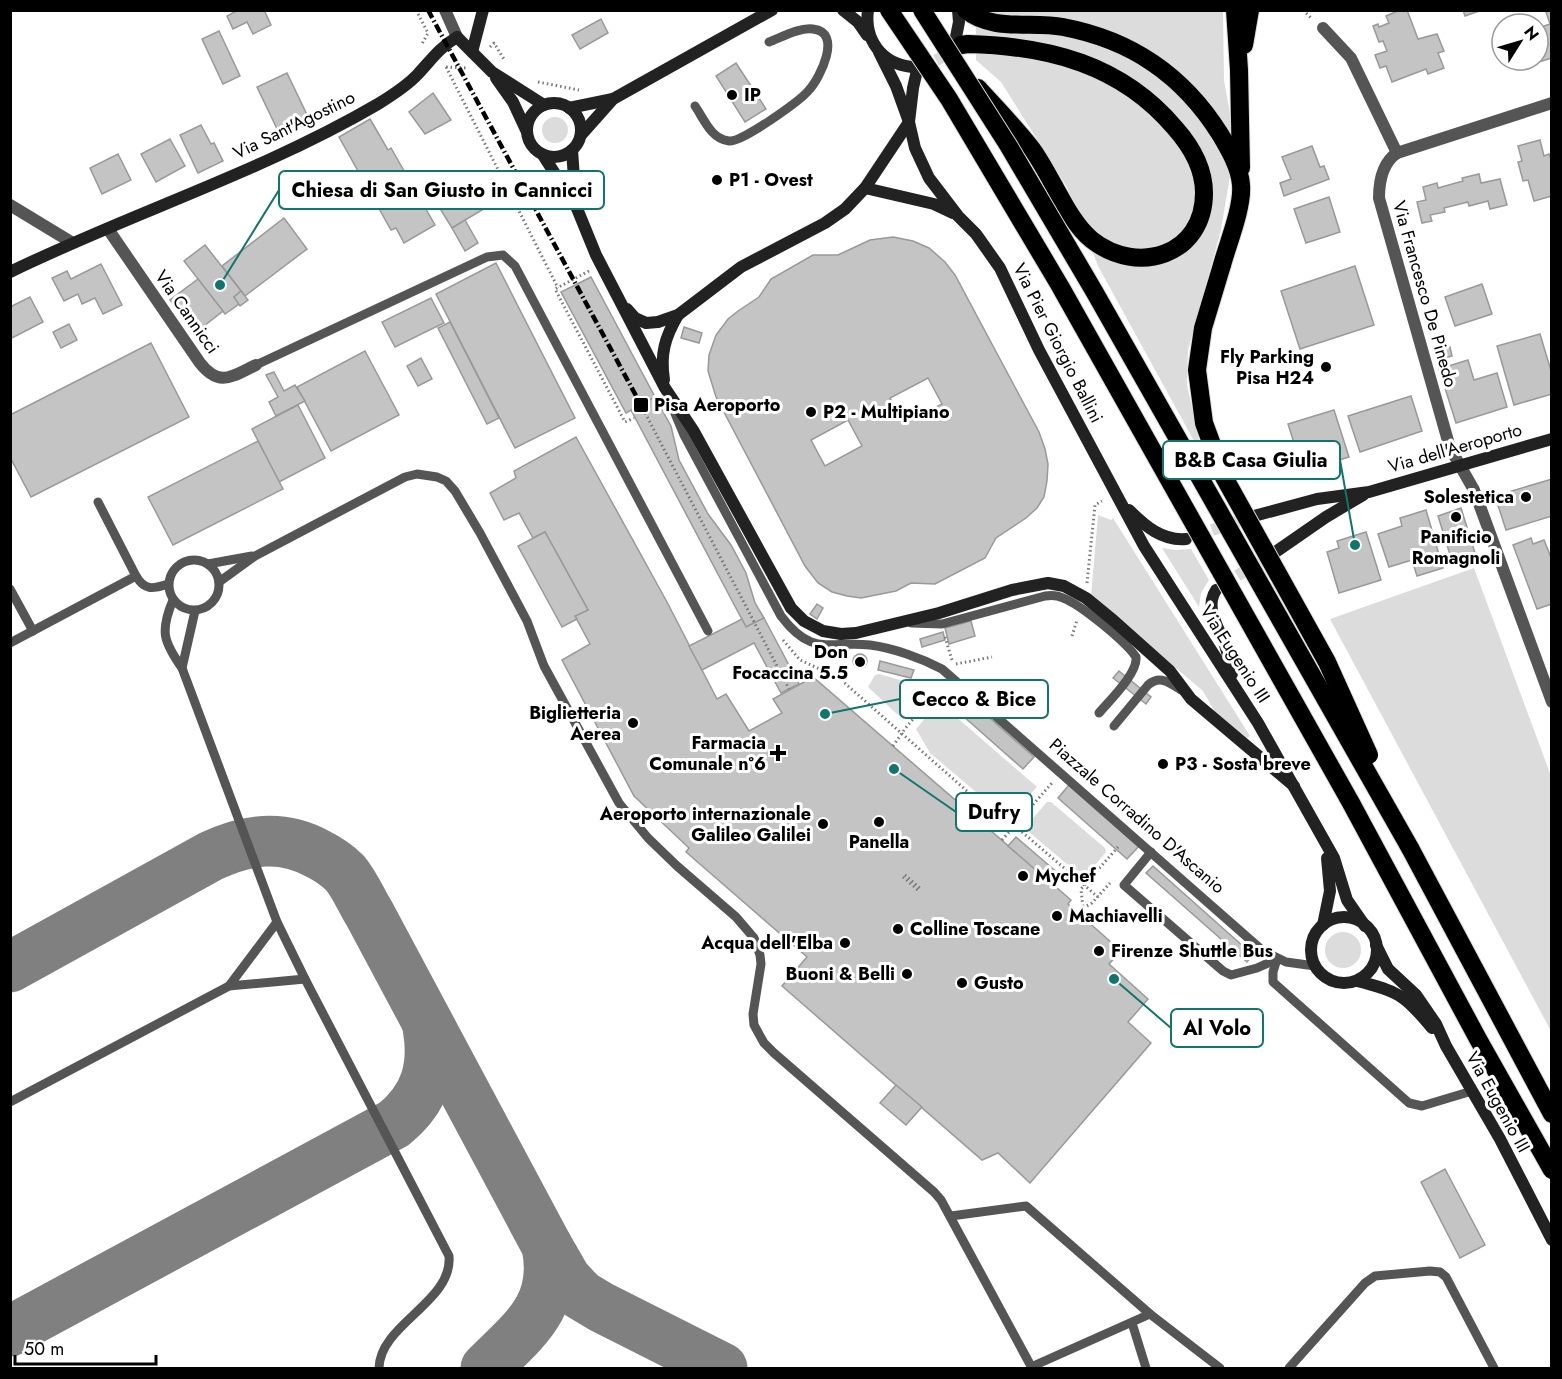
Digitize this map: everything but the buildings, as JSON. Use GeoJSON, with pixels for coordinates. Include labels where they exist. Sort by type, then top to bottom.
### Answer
{"type":"FeatureCollection","features":[{"type":"Feature","properties":{"kind":"highway"},"geometry":{"type":"LineString","coordinates":[[889,10],[948,99],[1060,286],[1352,804],[1551,1170]]}},
{"type":"Feature","properties":{"kind":"highway"},"geometry":{"type":"LineString","coordinates":[[922,10],[957,48],[1033,150],[1078,224],[1091,239],[1121,256],[1141,259],[1173,250],[1194,230],[1201,213],[1204,192],[1195,156],[1187,141],[1146,98],[1092,66],[1054,54],[1017,47],[968,44],[957,48]]}},
{"type":"Feature","properties":{"kind":"highway"},"geometry":{"type":"LineString","coordinates":[[966,10],[989,22],[1052,25],[1095,34],[1130,48],[1186,89],[1206,111],[1233,158],[1241,185]]}},
{"type":"Feature","properties":{"kind":"highway"},"geometry":{"type":"LineString","coordinates":[[1234,10],[1239,70],[1241,185],[1234,226],[1203,328],[1197,370],[1204,423],[1224,477],[1327,662],[1410,848]]}},
{"type":"Feature","properties":{"kind":"highway"},"geometry":{"type":"LineString","coordinates":[[1239,70],[1251,10]]}},
{"type":"Feature","properties":{"kind":"highway"},"geometry":{"type":"LineString","coordinates":[[957,48],[1008,145],[1089,281],[1410,848],[1551,1114]]}},
{"type":"Feature","properties":{"kind":"street"},"geometry":{"type":"LineString","coordinates":[[444,10],[457,37],[492,72],[513,102],[532,146],[543,155],[576,206]]}},
{"type":"Feature","properties":{"kind":"street"},"geometry":{"type":"LineString","coordinates":[[475,55],[483,10]]}},
{"type":"Feature","properties":{"kind":"street"},"geometry":{"type":"LineString","coordinates":[[569,108],[613,99],[772,10]]}},
{"type":"Feature","properties":{"kind":"street","name":"Via Pier Giorgio Ballini"},"geometry":{"type":"LineString","coordinates":[[843,10],[858,22],[879,52],[896,86],[920,162],[934,187],[976,234],[1000,268],[1113,498]]}},
{"type":"Feature","properties":{"kind":"street"},"geometry":{"type":"LineString","coordinates":[[868,10],[867,26],[871,40]]}},
{"type":"Feature","properties":{"kind":"street"},"geometry":{"type":"LineString","coordinates":[[957,48],[958,10]]}},
{"type":"Feature","properties":{"kind":"street"},"geometry":{"type":"LineString","coordinates":[[1323,28],[1351,58],[1397,153],[1551,103]]}},
{"type":"Feature","properties":{"kind":"street","name":"Via Sant'Agostino"},"geometry":{"type":"LineString","coordinates":[[10,272],[71,242],[108,229],[240,172],[340,124],[379,103],[409,83],[441,47],[457,37]]}},
{"type":"Feature","properties":{"kind":"street","name":"Via Pier Giorgio Ballini"},"geometry":{"type":"LineString","coordinates":[[618,299],[635,318],[646,323],[658,322],[678,315],[741,267],[825,223],[844,209],[865,188],[909,122],[915,67],[898,65],[879,52]]}},
{"type":"Feature","properties":{"kind":"street"},"geometry":{"type":"LineString","coordinates":[[492,72],[544,105]]}},
{"type":"Feature","properties":{"kind":"street"},"geometry":{"type":"LineString","coordinates":[[543,155],[558,157],[572,150],[581,135],[613,99]]}},
{"type":"Feature","properties":{"kind":"street"},"geometry":{"type":"LineString","coordinates":[[527,132],[531,116],[544,105],[559,103],[569,108],[579,120],[581,135]]}},
{"type":"Feature","properties":{"kind":"street"},"geometry":{"type":"LineString","coordinates":[[572,150],[576,206],[584,230],[618,299]]}},
{"type":"Feature","properties":{"kind":"street","name":"Via Francesco De Pinedo"},"geometry":{"type":"LineString","coordinates":[[1397,153],[1388,161],[1384,169],[1379,198],[1447,437],[1459,465],[1474,490],[1546,673],[1551,702]]}},
{"type":"Feature","properties":{"kind":"street","name":"Via Pier Giorgio Ballini"},"geometry":{"type":"LineString","coordinates":[[865,188],[934,204],[958,216]]}},
{"type":"Feature","properties":{"kind":"street"},"geometry":{"type":"LineString","coordinates":[[10,205],[71,242]]}},
{"type":"Feature","properties":{"kind":"street","name":"Via Cannicci"},"geometry":{"type":"LineString","coordinates":[[108,229],[200,363],[211,375],[216,378],[227,378],[256,365]]}},
{"type":"Feature","properties":{"kind":"street","name":"Via Pier Giorgio Ballini"},"geometry":{"type":"LineString","coordinates":[[618,299],[665,388],[693,430],[786,612]]}},
{"type":"Feature","properties":{"kind":"street","name":"Via Pier Giorgio Ballini"},"geometry":{"type":"LineString","coordinates":[[665,388],[662,369],[663,345],[678,315]]}},
{"type":"Feature","properties":{"kind":"street","name":"Via dell'Aeroporto"},"geometry":{"type":"LineString","coordinates":[[1254,516],[1317,499],[1369,492],[1551,439]]}},
{"type":"Feature","properties":{"kind":"street","name":"Via dell'Aeroporto"},"geometry":{"type":"LineString","coordinates":[[1274,553],[1326,516],[1369,492]]}},
{"type":"Feature","properties":{"kind":"street"},"geometry":{"type":"LineString","coordinates":[[1113,498],[1159,535],[1186,539]]}},
{"type":"Feature","properties":{"kind":"street","name":"Via Eugenio III"},"geometry":{"type":"LineString","coordinates":[[1113,498],[1234,684],[1323,836],[1334,858],[1347,900],[1365,926]]}},
{"type":"Feature","properties":{"kind":"street"},"geometry":{"type":"LineString","coordinates":[[786,612],[810,626],[831,633],[856,633],[1012,590],[1048,583],[1064,586],[1161,663],[1187,695],[1201,708],[1294,786]]}},
{"type":"Feature","properties":{"kind":"street"},"geometry":{"type":"LineString","coordinates":[[1216,590],[1212,596],[1211,607],[1225,646],[1234,684]]}},
{"type":"Feature","properties":{"kind":"street","name":"Via Eugenio III"},"geometry":{"type":"LineString","coordinates":[[1323,836],[1330,882],[1329,902],[1323,925]]}},
{"type":"Feature","properties":{"kind":"street"},"geometry":{"type":"LineString","coordinates":[[1333,919],[1355,920],[1365,926],[1372,934],[1376,945],[1376,956],[1371,970],[1357,981],[1347,983],[1333,982],[1324,977],[1315,966],[1311,952],[1314,935],[1323,925],[1333,919]]}},
{"type":"Feature","properties":{"kind":"street","name":"Via Eugenio III"},"geometry":{"type":"LineString","coordinates":[[1376,945],[1388,969],[1398,981],[1411,989],[1428,1010],[1446,1046],[1500,1138],[1551,1240]]}},
{"type":"Feature","properties":{"kind":"street","name":"Via Eugenio III"},"geometry":{"type":"LineString","coordinates":[[1357,981],[1390,990],[1402,996],[1446,1046]]}},
{"type":"Feature","properties":{"kind":"lane"},"geometry":{"type":"LineString","coordinates":[[695,106],[715,135],[727,141],[734,141],[746,136],[801,98],[818,78],[826,58],[828,47],[824,34],[817,29],[810,28],[770,42]]}},
{"type":"Feature","properties":{"kind":"lane"},"geometry":{"type":"LineString","coordinates":[[256,365],[487,257],[503,255],[515,266],[708,631]]}},
{"type":"Feature","properties":{"kind":"lane"},"geometry":{"type":"LineString","coordinates":[[219,582],[255,556],[405,477],[427,474],[446,482],[455,491],[480,533],[534,636],[544,666],[618,803],[655,845],[736,917],[754,938],[761,964],[753,1014],[758,1034],[774,1053],[934,1192],[951,1216],[1032,1368],[1150,1314]]}},
{"type":"Feature","properties":{"kind":"lane"},"geometry":{"type":"LineString","coordinates":[[98,502],[136,576],[144,587],[150,589],[168,584]]}},
{"type":"Feature","properties":{"kind":"lane"},"geometry":{"type":"LineString","coordinates":[[208,564],[255,556]]}},
{"type":"Feature","properties":{"kind":"lane"},"geometry":{"type":"LineString","coordinates":[[197,559],[208,564],[217,574],[219,582],[219,591],[210,605],[195,610],[186,609],[173,600],[168,584],[174,568],[181,563],[197,559]]}},
{"type":"Feature","properties":{"kind":"lane"},"geometry":{"type":"LineString","coordinates":[[10,643],[136,576]]}},
{"type":"Feature","properties":{"kind":"lane"},"geometry":{"type":"LineString","coordinates":[[10,589],[33,631]]}},
{"type":"Feature","properties":{"kind":"lane"},"geometry":{"type":"LineString","coordinates":[[173,600],[166,616],[164,636],[170,652],[182,668],[278,922],[305,980],[449,1256],[448,1274],[389,1342],[380,1361],[380,1368]]}},
{"type":"Feature","properties":{"kind":"lane"},"geometry":{"type":"LineString","coordinates":[[1084,603],[1137,660],[1132,672],[1099,713]]}},
{"type":"Feature","properties":{"kind":"lane"},"geometry":{"type":"LineString","coordinates":[[182,668],[195,610]]}},
{"type":"Feature","properties":{"kind":"lane","name":"Piazzale Corradino D'Ascanio"},"geometry":{"type":"LineString","coordinates":[[786,612],[797,633],[809,642],[837,646],[869,645],[883,648],[934,665],[951,676],[1263,951],[1293,964],[1315,966]]}},
{"type":"Feature","properties":{"kind":"lane"},"geometry":{"type":"LineString","coordinates":[[1114,726],[1148,685],[1154,681],[1160,679],[1168,681],[1187,695]]}},
{"type":"Feature","properties":{"kind":"lane"},"geometry":{"type":"LineString","coordinates":[[1151,852],[1124,885],[1223,971],[1231,975],[1257,968],[1277,959]]}},
{"type":"Feature","properties":{"kind":"lane"},"geometry":{"type":"LineString","coordinates":[[229,986],[278,922]]}},
{"type":"Feature","properties":{"kind":"lane"},"geometry":{"type":"LineString","coordinates":[[1277,959],[1273,982],[1409,1102],[1422,1106],[1472,1091]]}},
{"type":"Feature","properties":{"kind":"lane"},"geometry":{"type":"LineString","coordinates":[[10,1102],[229,986],[305,980]]}},
{"type":"Feature","properties":{"kind":"lane"},"geometry":{"type":"LineString","coordinates":[[951,1216],[1026,1206],[1150,1314],[1220,1368]]}},
{"type":"Feature","properties":{"kind":"lane"},"geometry":{"type":"LineString","coordinates":[[1288,1368],[1365,1283],[1375,1276],[1430,1271],[1440,1272],[1446,1277],[1494,1368]]}},
{"type":"Feature","properties":{"kind":"lane"},"geometry":{"type":"LineString","coordinates":[[1132,1323],[1146,1368]]}},
{"type":"Feature","properties":{"kind":"path"},"geometry":{"type":"LineString","coordinates":[[416,10],[428,33],[420,48],[446,67],[467,69],[475,55],[494,43],[508,66]]}},
{"type":"Feature","properties":{"kind":"path"},"geometry":{"type":"LineString","coordinates":[[446,67],[558,288]]}},
{"type":"Feature","properties":{"kind":"path"},"geometry":{"type":"LineString","coordinates":[[532,80],[582,91]]}},
{"type":"Feature","properties":{"kind":"path"},"geometry":{"type":"LineString","coordinates":[[601,265],[555,289],[625,422],[634,418]]}},
{"type":"Feature","properties":{"kind":"path"},"geometry":{"type":"LineString","coordinates":[[641,405],[789,689]]}},
{"type":"Feature","properties":{"kind":"path"},"geometry":{"type":"LineString","coordinates":[[1072,636],[1084,603],[1095,505],[1113,498]]}},
{"type":"Feature","properties":{"kind":"path"},"geometry":{"type":"LineString","coordinates":[[893,746],[907,726],[956,671],[943,630]]}},
{"type":"Feature","properties":{"kind":"path"},"geometry":{"type":"LineString","coordinates":[[780,637],[788,649],[800,660],[839,678],[1011,830]]}},
{"type":"Feature","properties":{"kind":"path"},"geometry":{"type":"LineString","coordinates":[[953,664],[992,657]]}},
{"type":"Feature","properties":{"kind":"path"},"geometry":{"type":"LineString","coordinates":[[1002,840],[1061,772]]}},
{"type":"Feature","properties":{"kind":"path"},"geometry":{"type":"LineString","coordinates":[[1015,826],[1098,897]]}},
{"type":"Feature","properties":{"kind":"path"},"geometry":{"type":"LineString","coordinates":[[1079,914],[1083,908],[1081,889],[1118,847]]}},
{"type":"Feature","properties":{"kind":"path"},"geometry":{"type":"LineString","coordinates":[[904,876],[920,890]]}},
{"type":"Feature","properties":{"kind":"shaded area"},"geometry":{"type":"Polygon","coordinates":[[[976,11],[1223,11],[1224,80],[1232,125],[1233,158],[1221,230],[1188,350],[1187,385],[1199,440],[1194,441],[1098,266],[1067,187],[1001,82],[976,60],[976,11]]]}},
{"type":"Feature","properties":{"kind":"shaded area"},"geometry":{"type":"Polygon","coordinates":[[[555,117],[564,121],[568,130],[564,139],[555,143],[546,139],[542,130],[546,121],[555,117]]]}},
{"type":"Feature","properties":{"kind":"shaded area"},"geometry":{"type":"Polygon","coordinates":[[[1098,515],[1111,520],[1113,518],[1250,736],[1247,738],[1215,712],[1203,691],[1091,596],[1098,515]]]}},
{"type":"Feature","properties":{"kind":"shaded area"},"geometry":{"type":"Polygon","coordinates":[[[1162,548],[1191,549],[1209,580],[1201,593],[1199,607],[1162,548]]]}},
{"type":"Feature","properties":{"kind":"shaded area"},"geometry":{"type":"Polygon","coordinates":[[[1474,568],[1551,776],[1551,1031],[1330,619],[1474,568]]]}},
{"type":"Feature","properties":{"kind":"shaded area"},"geometry":{"type":"Polygon","coordinates":[[[879,674],[918,685],[923,688],[923,692],[904,714],[898,715],[868,687],[875,675],[879,674]]]}},
{"type":"Feature","properties":{"kind":"shaded area"},"geometry":{"type":"Polygon","coordinates":[[[939,702],[1037,787],[1013,813],[990,804],[930,753],[916,729],[939,702]]]}},
{"type":"Feature","properties":{"kind":"shaded area"},"geometry":{"type":"Polygon","coordinates":[[[1047,802],[1051,802],[1105,848],[1106,852],[1086,876],[1081,876],[1029,832],[1027,825],[1047,802]]]}},
{"type":"Feature","properties":{"kind":"shaded area"},"geometry":{"type":"Polygon","coordinates":[[[1343,932],[1355,938],[1361,950],[1355,962],[1343,968],[1331,962],[1325,950],[1331,938],[1343,932]]]}},
{"type":"Feature","properties":{"kind":"taxiway"},"geometry":{"type":"LineString","coordinates":[[10,967],[224,850],[251,843],[278,841],[305,848],[339,867],[352,882],[547,1246],[548,1285],[543,1301],[525,1329],[486,1368]]}},
{"type":"Feature","properties":{"kind":"taxiway"},"geometry":{"type":"LineString","coordinates":[[10,1331],[394,1124],[414,1104],[426,1081],[430,1055],[428,1027]]}},
{"type":"Feature","properties":{"kind":"taxiway"},"geometry":{"type":"LineString","coordinates":[[547,1246],[566,1279],[581,1295],[722,1368]]}},
{"type":"Feature","properties":{"kind":"tunnel"},"geometry":{"type":"LineString","coordinates":[[919,66],[938,60],[951,46]]}},
{"type":"Feature","properties":{"kind":"tunnel"},"geometry":{"type":"LineString","coordinates":[[1195,536],[1253,516]]}},
{"type":"Feature","properties":{"kind":"tunnel"},"geometry":{"type":"LineString","coordinates":[[1222,585],[1273,554]]}},
{"type":"Feature","properties":{"kind":"railway"},"geometry":{"type":"LineString","coordinates":[[428,10],[641,405]]}},
{"type":"Feature","properties":{"kind":"place","name":"IP"},"geometry":{"type":"Point","coordinates":[732,95]}},
{"type":"Feature","properties":{"kind":"place","name":"P1 - Ovest"},"geometry":{"type":"Point","coordinates":[717,180]}},
{"type":"Feature","properties":{"kind":"place","name":"Chiesa di San Giusto in Cannicci"},"geometry":{"type":"Point","coordinates":[220,285]}},
{"type":"Feature","properties":{"kind":"place","name":"Fly Parking Pisa H24"},"geometry":{"type":"Point","coordinates":[1326,367]}},
{"type":"Feature","properties":{"kind":"place","name":"Pisa Aeroporto"},"geometry":{"type":"Point","coordinates":[641,405]}},
{"type":"Feature","properties":{"kind":"place","name":"P2 - Multipiano"},"geometry":{"type":"Point","coordinates":[811,412]}},
{"type":"Feature","properties":{"kind":"place","name":"Solestetica"},"geometry":{"type":"Point","coordinates":[1526,497]}},
{"type":"Feature","properties":{"kind":"place","name":"Panificio Romagnoli"},"geometry":{"type":"Point","coordinates":[1456,517]}},
{"type":"Feature","properties":{"kind":"place","name":"B&B Casa Giulia"},"geometry":{"type":"Point","coordinates":[1355,545]}},
{"type":"Feature","properties":{"kind":"place","name":"Don Focaccina 5.5"},"geometry":{"type":"Point","coordinates":[860,662]}},
{"type":"Feature","properties":{"kind":"place","name":"Cecco & Bice"},"geometry":{"type":"Point","coordinates":[825,714]}},
{"type":"Feature","properties":{"kind":"place","name":"Biglietteria Aerea"},"geometry":{"type":"Point","coordinates":[633,723]}},
{"type":"Feature","properties":{"kind":"place","name":"Farmacia Comunale n°6"},"geometry":{"type":"Point","coordinates":[778,753]}},
{"type":"Feature","properties":{"kind":"place","name":"P3 - Sosta breve"},"geometry":{"type":"Point","coordinates":[1163,764]}},
{"type":"Feature","properties":{"kind":"place","name":"Dufry"},"geometry":{"type":"Point","coordinates":[894,769]}},
{"type":"Feature","properties":{"kind":"place","name":"Panella"},"geometry":{"type":"Point","coordinates":[879,822]}},
{"type":"Feature","properties":{"kind":"place","name":"Aeroporto internazionale Galileo Galilei"},"geometry":{"type":"Point","coordinates":[823,824]}},
{"type":"Feature","properties":{"kind":"place","name":"Mychef"},"geometry":{"type":"Point","coordinates":[1023,876]}},
{"type":"Feature","properties":{"kind":"place","name":"Machiavelli"},"geometry":{"type":"Point","coordinates":[1057,916]}},
{"type":"Feature","properties":{"kind":"place","name":"Colline Toscane"},"geometry":{"type":"Point","coordinates":[898,929]}},
{"type":"Feature","properties":{"kind":"place","name":"Acqua dell'Elba"},"geometry":{"type":"Point","coordinates":[845,943]}},
{"type":"Feature","properties":{"kind":"place","name":"Firenze Shuttle Bus"},"geometry":{"type":"Point","coordinates":[1099,951]}},
{"type":"Feature","properties":{"kind":"place","name":"Buoni & Belli"},"geometry":{"type":"Point","coordinates":[907,974]}},
{"type":"Feature","properties":{"kind":"place","name":"Al Volo"},"geometry":{"type":"Point","coordinates":[1114,979]}},
{"type":"Feature","properties":{"kind":"place","name":"Gusto"},"geometry":{"type":"Point","coordinates":[962,983]}}]}
